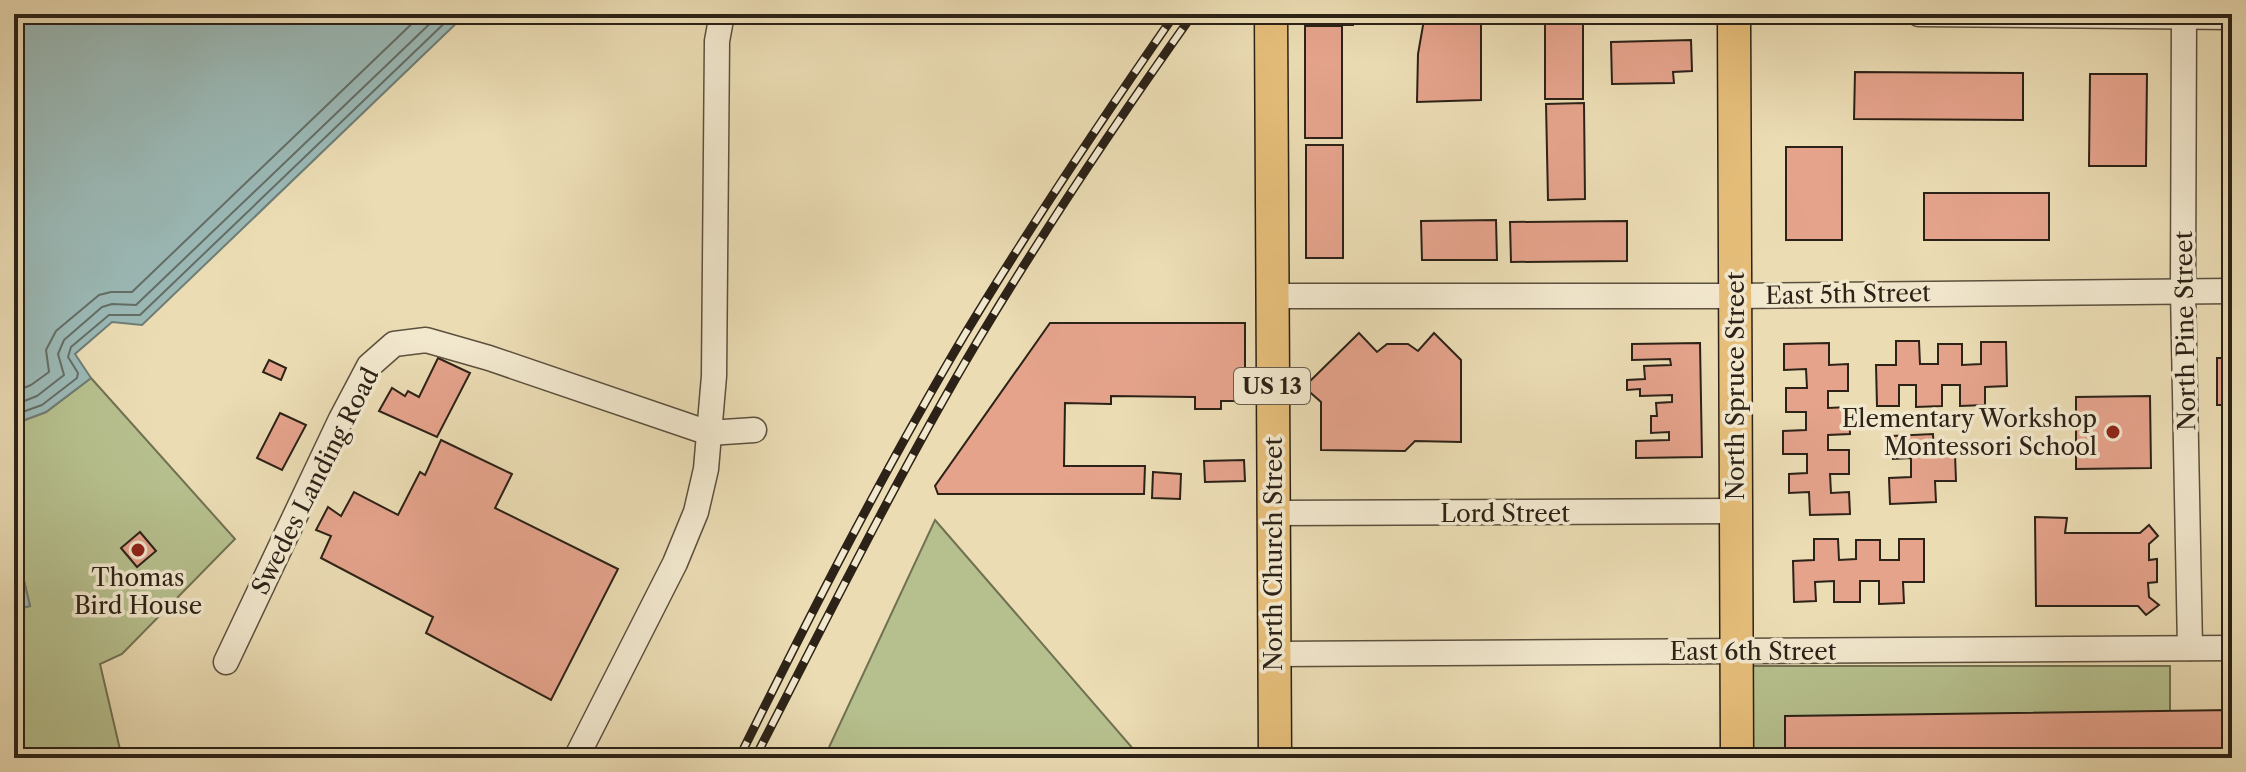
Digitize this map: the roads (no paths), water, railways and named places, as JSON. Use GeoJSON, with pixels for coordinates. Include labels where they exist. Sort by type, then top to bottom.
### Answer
{"type":"FeatureCollection","features":[{"type":"Feature","properties":{"kind":"main road","name":"North Church Street"},"geometry":{"type":"LineString","coordinates":[[1271,14],[1275,758]]}},
{"type":"Feature","properties":{"kind":"main road","name":"North Spruce Street"},"geometry":{"type":"LineString","coordinates":[[1734,14],[1737,758]]}},
{"type":"Feature","properties":{"kind":"street"},"geometry":{"type":"LineString","coordinates":[[576,758],[680,550],[696,512],[703,483],[714,376],[717,41],[722,14]]}},
{"type":"Feature","properties":{"kind":"street"},"geometry":{"type":"LineString","coordinates":[[717,41],[730,14]]}},
{"type":"Feature","properties":{"kind":"street"},"geometry":{"type":"LineString","coordinates":[[1919,14],[2232,17]]}},
{"type":"Feature","properties":{"kind":"street","name":"North Pine Street"},"geometry":{"type":"LineString","coordinates":[[2184,15],[2183,291],[2190,648]]}},
{"type":"Feature","properties":{"kind":"street","name":"East 5th Street"},"geometry":{"type":"LineString","coordinates":[[1272,296],[1735,296],[2232,291]]}},
{"type":"Feature","properties":{"kind":"street","name":"Swedes Landing Road"},"geometry":{"type":"LineString","coordinates":[[226,662],[369,366],[394,344],[426,340],[489,358],[709,433],[754,430]]}},
{"type":"Feature","properties":{"kind":"street","name":"Lord Street"},"geometry":{"type":"LineString","coordinates":[[1274,513],[1735,511]]}},
{"type":"Feature","properties":{"kind":"street","name":"East 6th Street"},"geometry":{"type":"LineString","coordinates":[[1274,654],[2232,648]]}},
{"type":"Feature","properties":{"kind":"water"},"geometry":{"type":"Polygon","coordinates":[[[14,14],[466,14],[142,325],[112,322],[75,354],[91,378],[46,412],[14,424],[14,14]]]}},
{"type":"Feature","properties":{"kind":"water"},"geometry":{"type":"Polygon","coordinates":[[[14,539],[30,606],[14,610],[14,539]]]}},
{"type":"Feature","properties":{"kind":"railway"},"geometry":{"type":"LineString","coordinates":[[739,758],[848,544],[965,334],[1067,172],[1175,14]]}},
{"type":"Feature","properties":{"kind":"railway"},"geometry":{"type":"LineString","coordinates":[[755,758],[891,496],[977,342],[1082,176],[1193,14]]}},
{"type":"Feature","properties":{"kind":"place","name":"Elementary Workshop Montessori School"},"geometry":{"type":"Point","coordinates":[2113,432]}},
{"type":"Feature","properties":{"kind":"place","name":"Thomas Bird House"},"geometry":{"type":"Point","coordinates":[138,550]}}]}
